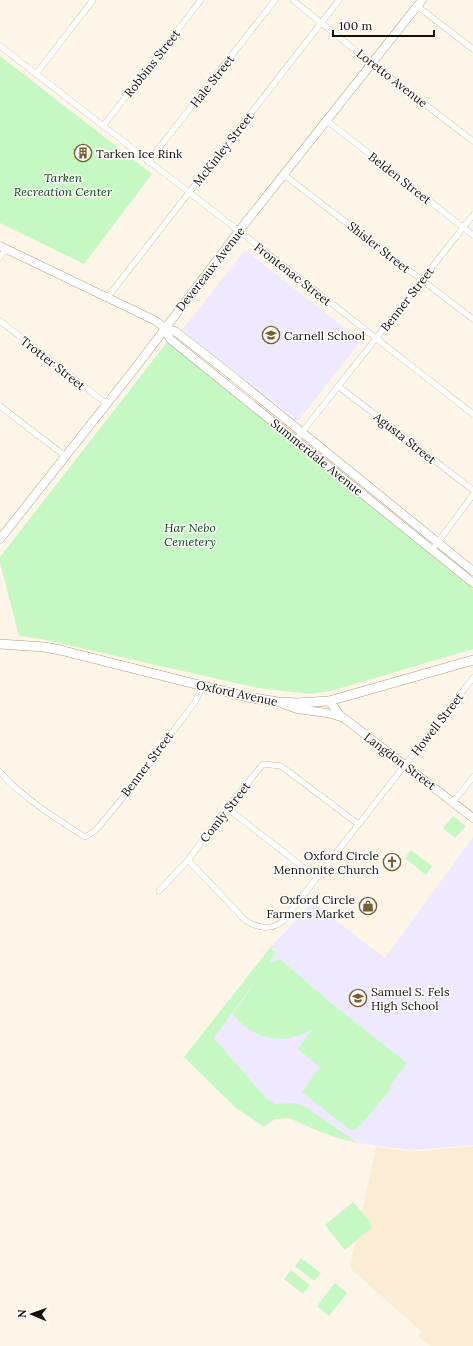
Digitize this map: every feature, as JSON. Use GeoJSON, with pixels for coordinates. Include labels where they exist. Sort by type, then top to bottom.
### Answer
{"type":"FeatureCollection","features":[{"type":"Feature","properties":{"kind":"main road","name":"Oxford Avenue"},"geometry":{"type":"LineString","coordinates":[[0,644],[49,648],[247,697],[278,702],[298,703],[330,701],[473,660]]}},
{"type":"Feature","properties":{"kind":"street"},"geometry":{"type":"LineString","coordinates":[[36,74],[93,0]]}},
{"type":"Feature","properties":{"kind":"street","name":"Robbins Street"},"geometry":{"type":"LineString","coordinates":[[103,126],[201,0]]}},
{"type":"Feature","properties":{"kind":"street","name":"Hale Street"},"geometry":{"type":"LineString","coordinates":[[148,162],[275,0]]}},
{"type":"Feature","properties":{"kind":"street","name":"Loretto Avenue"},"geometry":{"type":"LineString","coordinates":[[293,0],[371,63],[473,141]]}},
{"type":"Feature","properties":{"kind":"street","name":"McKinley Street"},"geometry":{"type":"LineString","coordinates":[[107,298],[339,0]]}},
{"type":"Feature","properties":{"kind":"street"},"geometry":{"type":"LineString","coordinates":[[419,3],[473,49]]}},
{"type":"Feature","properties":{"kind":"street","name":"Devereaux Avenue"},"geometry":{"type":"LineString","coordinates":[[0,539],[107,404],[239,231],[419,3]]}},
{"type":"Feature","properties":{"kind":"street","name":"Frontenac Street"},"geometry":{"type":"LineString","coordinates":[[0,46],[473,414]]}},
{"type":"Feature","properties":{"kind":"street","name":"Belden Street"},"geometry":{"type":"LineString","coordinates":[[326,120],[473,235]]}},
{"type":"Feature","properties":{"kind":"street","name":"Shisler Street"},"geometry":{"type":"LineString","coordinates":[[284,175],[473,319]]}},
{"type":"Feature","properties":{"kind":"street","name":"Benner Street"},"geometry":{"type":"LineString","coordinates":[[296,440],[473,215]]}},
{"type":"Feature","properties":{"kind":"street"},"geometry":{"type":"LineString","coordinates":[[0,257],[3,247]]}},
{"type":"Feature","properties":{"kind":"street","name":"Summerdale Avenue"},"geometry":{"type":"LineString","coordinates":[[3,247],[156,321],[165,328],[175,332],[235,378],[473,571]]}},
{"type":"Feature","properties":{"kind":"street","name":"Trotter Street"},"geometry":{"type":"LineString","coordinates":[[0,322],[107,404]]}},
{"type":"Feature","properties":{"kind":"street","name":"Summerdale Avenue"},"geometry":{"type":"LineString","coordinates":[[165,328],[170,338],[473,583]]}},
{"type":"Feature","properties":{"kind":"street","name":"Agusta Street"},"geometry":{"type":"LineString","coordinates":[[338,386],[473,490]]}},
{"type":"Feature","properties":{"kind":"street"},"geometry":{"type":"LineString","coordinates":[[0,406],[65,456]]}},
{"type":"Feature","properties":{"kind":"street"},"geometry":{"type":"LineString","coordinates":[[432,550],[473,495]]}},
{"type":"Feature","properties":{"kind":"street","name":"Howell Street"},"geometry":{"type":"LineString","coordinates":[[188,860],[249,922],[262,927],[278,926],[473,678]]}},
{"type":"Feature","properties":{"kind":"street","name":"Benner Street"},"geometry":{"type":"LineString","coordinates":[[0,772],[21,792],[61,822],[85,837],[95,831],[130,789],[195,702],[203,686]]}},
{"type":"Feature","properties":{"kind":"street","name":"Langdon Street"},"geometry":{"type":"LineString","coordinates":[[330,701],[340,715],[473,818]]}},
{"type":"Feature","properties":{"kind":"street"},"geometry":{"type":"LineString","coordinates":[[278,702],[297,709],[327,713],[345,719]]}},
{"type":"Feature","properties":{"kind":"street","name":"Comly Street"},"geometry":{"type":"LineString","coordinates":[[158,891],[188,860],[227,808],[263,764],[281,766],[358,824]]}},
{"type":"Feature","properties":{"kind":"street"},"geometry":{"type":"LineString","coordinates":[[453,802],[473,776]]}},
{"type":"Feature","properties":{"kind":"street"},"geometry":{"type":"LineString","coordinates":[[227,808],[317,878]]}},
{"type":"Feature","properties":{"kind":"shaded area","name":"Carnell School"},"geometry":{"type":"Polygon","coordinates":[[[245,250],[361,341],[298,421],[182,330],[245,250]]]}},
{"type":"Feature","properties":{"kind":"shaded area","name":"Samuel S. Fels High School"},"geometry":{"type":"Polygon","coordinates":[[[473,837],[473,1145],[413,1150],[358,1143],[338,1138],[303,1125],[266,1098],[214,1038],[276,952],[270,948],[312,902],[385,958],[473,837]]]}},
{"type":"Feature","properties":{"kind":"shaded area"},"geometry":{"type":"Polygon","coordinates":[[[473,1146],[473,1346],[431,1346],[418,1337],[421,1331],[350,1268],[376,1147],[412,1152],[473,1146]]]}},
{"type":"Feature","properties":{"kind":"green space","name":"Tarken Recreation Center"},"geometry":{"type":"Polygon","coordinates":[[[0,56],[152,174],[84,264],[0,223],[0,56]]]}},
{"type":"Feature","properties":{"kind":"green space","name":"Har Nebo Cemetery"},"geometry":{"type":"Polygon","coordinates":[[[168,341],[473,589],[473,649],[331,691],[310,694],[258,688],[41,639],[19,636],[0,563],[0,557],[168,341]]]}},
{"type":"Feature","properties":{"kind":"green space"},"geometry":{"type":"Polygon","coordinates":[[[453,816],[466,826],[455,838],[443,828],[453,816]]]}},
{"type":"Feature","properties":{"kind":"green space"},"geometry":{"type":"Polygon","coordinates":[[[411,850],[432,866],[426,875],[405,858],[411,850]]]}},
{"type":"Feature","properties":{"kind":"green space"},"geometry":{"type":"Polygon","coordinates":[[[270,948],[276,952],[269,963],[280,959],[332,1004],[407,1063],[389,1087],[391,1089],[357,1129],[350,1130],[302,1092],[319,1068],[321,1068],[298,1049],[313,1029],[291,1038],[270,1038],[250,1030],[233,1014],[267,965],[214,1038],[266,1098],[275,1104],[292,1103],[304,1106],[358,1143],[321,1132],[289,1118],[275,1119],[264,1127],[236,1108],[184,1057],[270,948]]]}},
{"type":"Feature","properties":{"kind":"green space"},"geometry":{"type":"Polygon","coordinates":[[[353,1202],[371,1223],[371,1228],[345,1250],[325,1225],[353,1202]]]}},
{"type":"Feature","properties":{"kind":"green space"},"geometry":{"type":"Polygon","coordinates":[[[301,1258],[321,1273],[314,1281],[295,1266],[301,1258]]]}},
{"type":"Feature","properties":{"kind":"green space"},"geometry":{"type":"Polygon","coordinates":[[[291,1270],[310,1285],[303,1294],[284,1279],[291,1270]]]}},
{"type":"Feature","properties":{"kind":"green space"},"geometry":{"type":"Polygon","coordinates":[[[335,1283],[347,1293],[329,1316],[317,1306],[335,1283]]]}},
{"type":"Feature","properties":{"kind":"place","name":"Tarken Ice Rink"},"geometry":{"type":"Point","coordinates":[83,153]}},
{"type":"Feature","properties":{"kind":"place","name":"Carnell School"},"geometry":{"type":"Point","coordinates":[271,335]}},
{"type":"Feature","properties":{"kind":"place","name":"Oxford Circle Mennonite Church"},"geometry":{"type":"Point","coordinates":[392,862]}},
{"type":"Feature","properties":{"kind":"place","name":"Oxford Circle Farmers Market"},"geometry":{"type":"Point","coordinates":[368,906]}},
{"type":"Feature","properties":{"kind":"place","name":"Samuel S. Fels High School"},"geometry":{"type":"Point","coordinates":[358,998]}}]}
